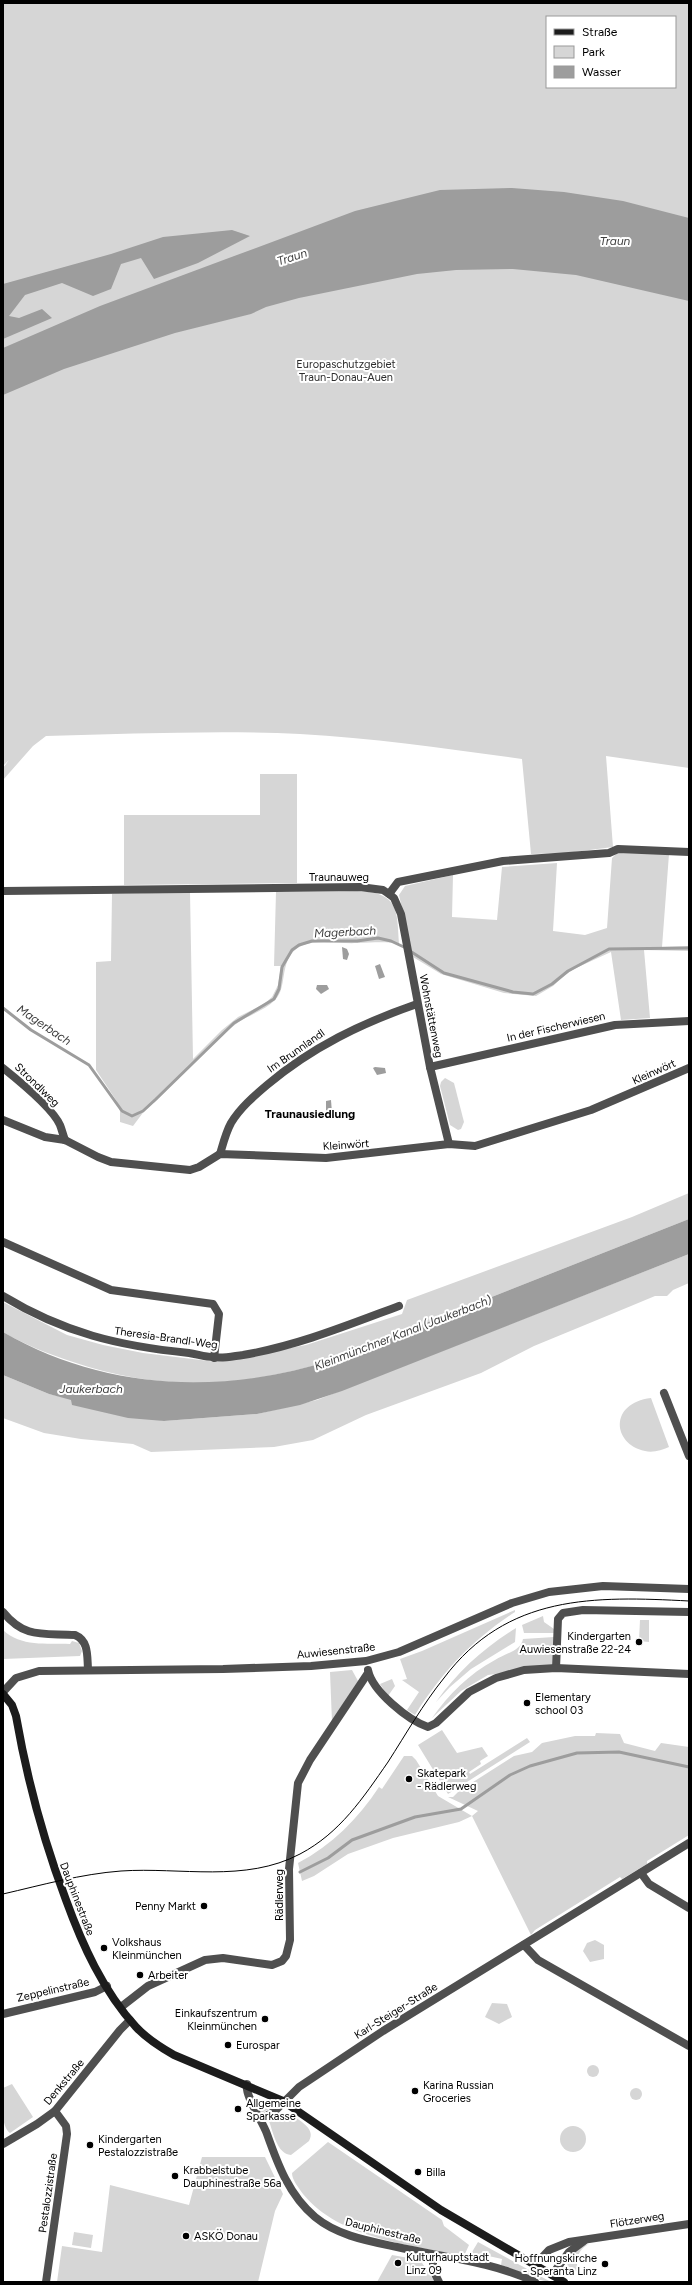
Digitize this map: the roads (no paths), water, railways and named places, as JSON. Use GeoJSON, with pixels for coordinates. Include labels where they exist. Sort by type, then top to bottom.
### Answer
{"type":"FeatureCollection","features":[{"type":"Feature","properties":{"kind":"main road","name":"Dauphinestraße"},"geometry":{"type":"LineString","coordinates":[[3,1693],[12,1705],[16,1716],[31,1792],[48,1854],[84,1948],[130,2020],[155,2044],[174,2055],[247,2084],[283,2101],[441,2210],[564,2282]]}},
{"type":"Feature","properties":{"kind":"street"},"geometry":{"type":"LineString","coordinates":[[389,894],[398,882],[503,861],[602,854],[618,849],[689,852]]}},
{"type":"Feature","properties":{"kind":"street","name":"Traunauweg"},"geometry":{"type":"LineString","coordinates":[[3,891],[360,887],[377,888],[389,894]]}},
{"type":"Feature","properties":{"kind":"street","name":"Wohnstättenweg"},"geometry":{"type":"LineString","coordinates":[[389,894],[398,907],[430,1067],[449,1144]]}},
{"type":"Feature","properties":{"kind":"street","name":"Im Brunnlandl"},"geometry":{"type":"LineString","coordinates":[[220,1154],[226,1134],[235,1117],[259,1092],[286,1070],[316,1049],[357,1027],[417,1004]]}},
{"type":"Feature","properties":{"kind":"street","name":"In der Fischerwiesen"},"geometry":{"type":"LineString","coordinates":[[430,1067],[616,1025],[689,1021]]}},
{"type":"Feature","properties":{"kind":"street","name":"Strondlweg"},"geometry":{"type":"LineString","coordinates":[[3,1068],[36,1096],[52,1114],[60,1124],[65,1140]]}},
{"type":"Feature","properties":{"kind":"street","name":"Kleinwört"},"geometry":{"type":"LineString","coordinates":[[220,1154],[326,1158],[449,1144],[475,1146],[541,1127],[611,1102],[689,1068]]}},
{"type":"Feature","properties":{"kind":"street"},"geometry":{"type":"LineString","coordinates":[[3,1120],[46,1137],[65,1140],[111,1162],[190,1170],[199,1167],[220,1154]]}},
{"type":"Feature","properties":{"kind":"street"},"geometry":{"type":"LineString","coordinates":[[3,1242],[111,1290],[213,1304],[219,1314],[214,1358]]}},
{"type":"Feature","properties":{"kind":"street","name":"Theresia-Brandl-Weg"},"geometry":{"type":"LineString","coordinates":[[3,1296],[53,1323],[93,1337],[139,1347],[214,1358],[243,1355],[282,1347],[330,1333],[399,1306]]}},
{"type":"Feature","properties":{"kind":"street"},"geometry":{"type":"LineString","coordinates":[[664,1393],[689,1456]]}},
{"type":"Feature","properties":{"kind":"street","name":"Auwiesenstraße"},"geometry":{"type":"LineString","coordinates":[[3,1693],[16,1678],[33,1672],[88,1669],[237,1668],[366,1661],[399,1652],[512,1603],[549,1592],[603,1586],[689,1589]]}},
{"type":"Feature","properties":{"kind":"street"},"geometry":{"type":"LineString","coordinates":[[556,1668],[558,1619],[562,1613],[583,1610],[689,1612]]}},
{"type":"Feature","properties":{"kind":"street"},"geometry":{"type":"LineString","coordinates":[[3,1612],[15,1625],[24,1631],[75,1635],[80,1638],[87,1650],[88,1669]]}},
{"type":"Feature","properties":{"kind":"street"},"geometry":{"type":"LineString","coordinates":[[366,1661],[368,1673],[386,1699],[428,1727],[436,1723],[469,1692],[488,1682],[524,1670],[556,1668],[689,1674]]}},
{"type":"Feature","properties":{"kind":"street","name":"Rädlerweg"},"geometry":{"type":"LineString","coordinates":[[121,2007],[148,1986],[205,1960],[223,1958],[272,1965],[282,1960],[286,1956],[290,1940],[290,1869],[298,1783],[310,1760],[368,1673]]}},
{"type":"Feature","properties":{"kind":"street","name":"Karl-Steiger-Straße"},"geometry":{"type":"LineString","coordinates":[[283,2101],[299,2087],[378,2035],[689,1843]]}},
{"type":"Feature","properties":{"kind":"street"},"geometry":{"type":"LineString","coordinates":[[641,1873],[649,1884],[689,1908]]}},
{"type":"Feature","properties":{"kind":"street"},"geometry":{"type":"LineString","coordinates":[[524,1945],[538,1960],[689,2046]]}},
{"type":"Feature","properties":{"kind":"street","name":"Zeppelinstraße"},"geometry":{"type":"LineString","coordinates":[[3,2014],[95,1992],[107,1986]]}},
{"type":"Feature","properties":{"kind":"street","name":"Denkstraße"},"geometry":{"type":"LineString","coordinates":[[3,2144],[55,2111],[120,2030],[130,2020]]}},
{"type":"Feature","properties":{"kind":"street","name":"Dauphinestraße"},"geometry":{"type":"LineString","coordinates":[[247,2084],[247,2094],[261,2119],[284,2178],[297,2198],[316,2217],[329,2226],[348,2235],[488,2266],[535,2282]]}},
{"type":"Feature","properties":{"kind":"street"},"geometry":{"type":"LineString","coordinates":[[261,2119],[274,2111],[283,2101]]}},
{"type":"Feature","properties":{"kind":"street","name":"Pestalozzistraße"},"geometry":{"type":"LineString","coordinates":[[46,2282],[67,2134],[66,2126],[55,2111]]}},
{"type":"Feature","properties":{"kind":"street","name":"Flötzerweg"},"geometry":{"type":"LineString","coordinates":[[535,2265],[544,2254],[557,2245],[689,2224]]}},
{"type":"Feature","properties":{"kind":"street","name":"Flötzerweg"},"geometry":{"type":"LineString","coordinates":[[552,2275],[569,2252],[589,2239]]}},
{"type":"Feature","properties":{"kind":"street"},"geometry":{"type":"LineString","coordinates":[[433,2255],[433,2270],[439,2282]]}},
{"type":"Feature","properties":{"kind":"water","name":"Traun"},"geometry":{"type":"Polygon","coordinates":[[[512,188],[564,192],[623,201],[689,218],[689,301],[576,275],[513,269],[456,270],[417,274],[299,298],[266,307],[251,314],[175,333],[64,369],[3,395],[3,348],[100,306],[355,211],[440,190],[512,188]]]}},
{"type":"Feature","properties":{"kind":"water","name":"Traun"},"geometry":{"type":"Polygon","coordinates":[[[232,230],[250,236],[198,263],[154,279],[141,258],[121,264],[111,289],[93,296],[62,283],[25,295],[9,316],[19,318],[42,309],[52,318],[3,339],[3,284],[111,254],[163,237],[232,230]]]}},
{"type":"Feature","properties":{"kind":"water"},"geometry":{"type":"Polygon","coordinates":[[[342,947],[347,949],[349,954],[347,960],[343,959],[342,947]]]}},
{"type":"Feature","properties":{"kind":"water"},"geometry":{"type":"Polygon","coordinates":[[[380,964],[385,977],[379,979],[375,966],[380,964]]]}},
{"type":"Feature","properties":{"kind":"water"},"geometry":{"type":"Polygon","coordinates":[[[317,985],[327,985],[329,989],[321,994],[316,989],[317,985]]]}},
{"type":"Feature","properties":{"kind":"water"},"geometry":{"type":"Polygon","coordinates":[[[373,1068],[385,1068],[386,1073],[377,1075],[373,1068]]]}},
{"type":"Feature","properties":{"kind":"water"},"geometry":{"type":"Polygon","coordinates":[[[331,1100],[332,1113],[326,1113],[326,1101],[331,1100]]]}},
{"type":"Feature","properties":{"kind":"water","name":"Jaukerbach"},"geometry":{"type":"Polygon","coordinates":[[[689,1219],[689,1254],[342,1391],[300,1405],[257,1414],[164,1421],[128,1418],[72,1405],[71,1400],[49,1394],[3,1375],[3,1332],[42,1352],[82,1366],[123,1376],[164,1381],[206,1382],[249,1379],[290,1371],[332,1360],[689,1219]]]}},
{"type":"Feature","properties":{"kind":"waterway","name":"Magerbach"},"geometry":{"type":"LineString","coordinates":[[3,1008],[31,1030],[89,1065],[122,1111],[132,1116],[143,1111],[234,1023],[274,999],[279,989],[282,967],[292,950],[299,945],[312,941],[357,941],[378,938],[391,941],[406,948]]}},
{"type":"Feature","properties":{"kind":"waterway","name":"Magerbach"},"geometry":{"type":"LineString","coordinates":[[410,951],[444,973],[513,992],[533,994],[552,984],[568,971],[609,949],[689,948]]}},
{"type":"Feature","properties":{"kind":"waterway"},"geometry":{"type":"LineString","coordinates":[[300,1872],[328,1858],[352,1840],[415,1817],[461,1809],[510,1775],[530,1766],[577,1753],[619,1752],[689,1767]]}},
{"type":"Feature","properties":{"kind":"tram line"},"geometry":{"type":"LineString","coordinates":[[3,1894],[62,1880],[106,1872],[144,1870],[212,1872],[235,1871],[279,1863],[300,1854],[314,1845],[327,1836],[350,1814],[388,1762],[436,1688],[469,1650],[496,1630],[524,1615],[554,1606],[586,1601],[620,1599],[689,1601]]}},
{"type":"Feature","properties":{"kind":"place","name":"Kindergarten Auwiesenstraße 22-24"},"geometry":{"type":"Point","coordinates":[639,1642]}},
{"type":"Feature","properties":{"kind":"place","name":"Elementary school 03"},"geometry":{"type":"Point","coordinates":[527,1703]}},
{"type":"Feature","properties":{"kind":"place","name":"Skatepark - Rädlerweg"},"geometry":{"type":"Point","coordinates":[409,1779]}},
{"type":"Feature","properties":{"kind":"place","name":"Penny Markt"},"geometry":{"type":"Point","coordinates":[204,1906]}},
{"type":"Feature","properties":{"kind":"place","name":"Volkshaus Kleinmünchen"},"geometry":{"type":"Point","coordinates":[104,1948]}},
{"type":"Feature","properties":{"kind":"place","name":"Arbeiter"},"geometry":{"type":"Point","coordinates":[140,1975]}},
{"type":"Feature","properties":{"kind":"place","name":"Einkaufszentrum Kleinmünchen"},"geometry":{"type":"Point","coordinates":[265,2019]}},
{"type":"Feature","properties":{"kind":"place","name":"Eurospar"},"geometry":{"type":"Point","coordinates":[228,2045]}},
{"type":"Feature","properties":{"kind":"place","name":"Karina Russian Groceries"},"geometry":{"type":"Point","coordinates":[415,2091]}},
{"type":"Feature","properties":{"kind":"place","name":"Allgemeine Sparkasse"},"geometry":{"type":"Point","coordinates":[238,2109]}},
{"type":"Feature","properties":{"kind":"place","name":"Kindergarten Pestalozzistraße"},"geometry":{"type":"Point","coordinates":[90,2145]}},
{"type":"Feature","properties":{"kind":"place","name":"Billa"},"geometry":{"type":"Point","coordinates":[418,2172]}},
{"type":"Feature","properties":{"kind":"place","name":"Krabbelstube Dauphinestraße 56a"},"geometry":{"type":"Point","coordinates":[175,2176]}},
{"type":"Feature","properties":{"kind":"place","name":"ASKÖ Donau"},"geometry":{"type":"Point","coordinates":[186,2236]}},
{"type":"Feature","properties":{"kind":"place","name":"Kulturhauptstadt Linz 09"},"geometry":{"type":"Point","coordinates":[398,2263]}},
{"type":"Feature","properties":{"kind":"place","name":"Hoffnungskirche - Speranta Linz"},"geometry":{"type":"Point","coordinates":[605,2264]}},
{"type":"Feature","properties":{"kind":"district","name":"Traunausiedlung"},"geometry":{"type":"Point","coordinates":[310,1114]}},
{"type":"Feature","properties":{"kind":"park label","name":"Europaschutzgebiet Traun-Donau-Auen"},"geometry":{"type":"Point","coordinates":[346,370]}},
{"type":"Feature","properties":{"kind":"water label","name":"Kleinmünchner Kanal (Jaukerbach)"},"geometry":{"type":"Point","coordinates":[403,1333]}}]}
